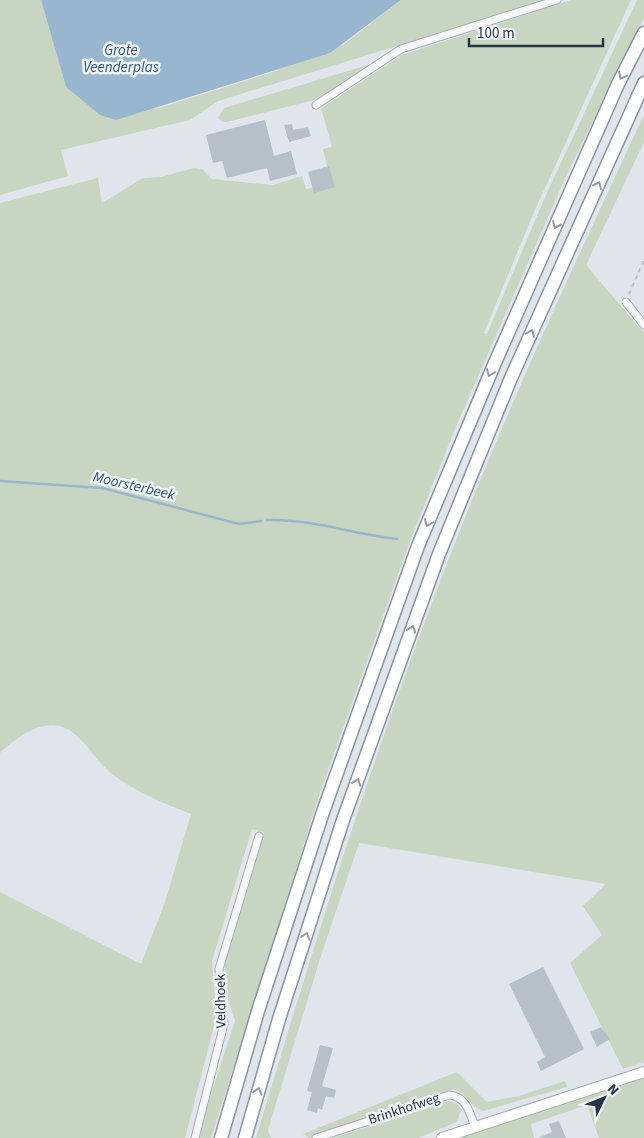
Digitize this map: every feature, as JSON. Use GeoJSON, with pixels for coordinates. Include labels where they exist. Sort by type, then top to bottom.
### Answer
{"type":"FeatureCollection","features":[{"type":"Feature","properties":{"kind":"highway"},"geometry":{"type":"LineString","coordinates":[[221,1138],[258,1011],[323,812],[418,546],[494,364],[618,84],[644,32]]}},
{"type":"Feature","properties":{"kind":"highway"},"geometry":{"type":"LineString","coordinates":[[245,1138],[279,1019],[344,820],[439,554],[511,378],[642,88]]}},
{"type":"Feature","properties":{"kind":"street"},"geometry":{"type":"LineString","coordinates":[[316,105],[401,49],[558,0]]}},
{"type":"Feature","properties":{"kind":"street"},"geometry":{"type":"LineString","coordinates":[[626,302],[644,325]]}},
{"type":"Feature","properties":{"kind":"street","name":"Veldhoek"},"geometry":{"type":"LineString","coordinates":[[195,1138],[224,1024],[219,969],[259,836]]}},
{"type":"Feature","properties":{"kind":"street"},"geometry":{"type":"LineString","coordinates":[[442,1138],[644,1072]]}},
{"type":"Feature","properties":{"kind":"street","name":"Brinkhofweg"},"geometry":{"type":"LineString","coordinates":[[316,1138],[449,1095],[456,1096],[462,1100],[475,1127]]}},
{"type":"Feature","properties":{"kind":"path"},"geometry":{"type":"LineString","coordinates":[[626,302],[644,260]]}},
{"type":"Feature","properties":{"kind":"green space"},"geometry":{"type":"Polygon","coordinates":[[[0,0],[41,0],[66,87],[100,115],[159,108],[270,73],[343,45],[401,0],[547,0],[218,101],[190,120],[61,150],[68,176],[0,195],[0,0]]]}},
{"type":"Feature","properties":{"kind":"green space"},"geometry":{"type":"Polygon","coordinates":[[[571,0],[631,0],[534,212],[484,333],[487,334],[545,197],[637,0],[644,0],[644,18],[567,174],[455,429],[410,541],[321,790],[211,1138],[200,1138],[203,1119],[235,1021],[227,994],[224,958],[264,832],[252,829],[212,961],[216,1012],[214,1026],[185,1138],[0,1138],[0,892],[141,964],[165,902],[191,814],[150,797],[112,774],[77,736],[62,727],[53,725],[33,729],[15,740],[0,753],[0,203],[98,178],[102,203],[143,178],[161,177],[194,168],[202,169],[212,179],[272,185],[302,176],[306,189],[331,183],[323,149],[332,147],[321,108],[402,55],[571,0]]]}},
{"type":"Feature","properties":{"kind":"green space"},"geometry":{"type":"Polygon","coordinates":[[[375,63],[318,99],[227,122],[222,122],[218,118],[224,108],[375,63]]]}},
{"type":"Feature","properties":{"kind":"green space"},"geometry":{"type":"Polygon","coordinates":[[[644,115],[644,142],[586,265],[644,333],[644,1062],[623,1069],[570,963],[602,935],[583,906],[606,884],[359,843],[319,962],[268,1130],[271,1138],[256,1138],[349,838],[427,616],[477,488],[522,381],[644,115]]]}},
{"type":"Feature","properties":{"kind":"green space"},"geometry":{"type":"Polygon","coordinates":[[[457,1072],[487,1102],[519,1096],[565,1081],[567,1087],[483,1111],[454,1089],[309,1138],[303,1134],[457,1072]]]}},
{"type":"Feature","properties":{"kind":"green space"},"geometry":{"type":"Polygon","coordinates":[[[644,1074],[644,1138],[599,1138],[587,1105],[531,1124],[534,1138],[456,1138],[644,1074]]]}},
{"type":"Feature","properties":{"kind":"green space"},"geometry":{"type":"Polygon","coordinates":[[[448,1101],[457,1104],[461,1109],[457,1122],[418,1138],[333,1138],[448,1101]]]}},
{"type":"Feature","properties":{"kind":"water","name":"Grote Veenderplas"},"geometry":{"type":"Polygon","coordinates":[[[41,0],[401,0],[330,53],[116,120],[100,115],[66,87],[41,0]]]}},
{"type":"Feature","properties":{"kind":"building"},"geometry":{"type":"Polygon","coordinates":[[[265,120],[274,156],[291,151],[297,174],[270,181],[267,168],[227,178],[222,161],[213,163],[206,135],[265,120]]]}},
{"type":"Feature","properties":{"kind":"building"},"geometry":{"type":"Polygon","coordinates":[[[292,124],[293,130],[308,127],[311,136],[289,142],[284,125],[292,124]]]}},
{"type":"Feature","properties":{"kind":"building"},"geometry":{"type":"Polygon","coordinates":[[[329,166],[335,187],[314,193],[308,172],[329,166]]]}},
{"type":"Feature","properties":{"kind":"building"},"geometry":{"type":"Polygon","coordinates":[[[543,967],[584,1049],[541,1071],[537,1062],[545,1057],[509,984],[543,967]]]}},
{"type":"Feature","properties":{"kind":"building"},"geometry":{"type":"Polygon","coordinates":[[[601,1027],[610,1039],[597,1047],[590,1032],[601,1027]]]}},
{"type":"Feature","properties":{"kind":"building"},"geometry":{"type":"Polygon","coordinates":[[[320,1045],[333,1048],[322,1086],[336,1090],[334,1098],[326,1096],[322,1110],[318,1108],[317,1113],[307,1110],[312,1092],[307,1091],[320,1045]]]}},
{"type":"Feature","properties":{"kind":"building"},"geometry":{"type":"Polygon","coordinates":[[[559,1121],[566,1138],[538,1138],[552,1132],[549,1124],[559,1121]]]}},
{"type":"Feature","properties":{"kind":"waterway","name":"Moorsterbeek"},"geometry":{"type":"LineString","coordinates":[[0,481],[102,488],[239,524],[261,521]]}},
{"type":"Feature","properties":{"kind":"waterway","name":"Moorsterbeek"},"geometry":{"type":"LineString","coordinates":[[267,520],[316,524],[397,539]]}}]}
